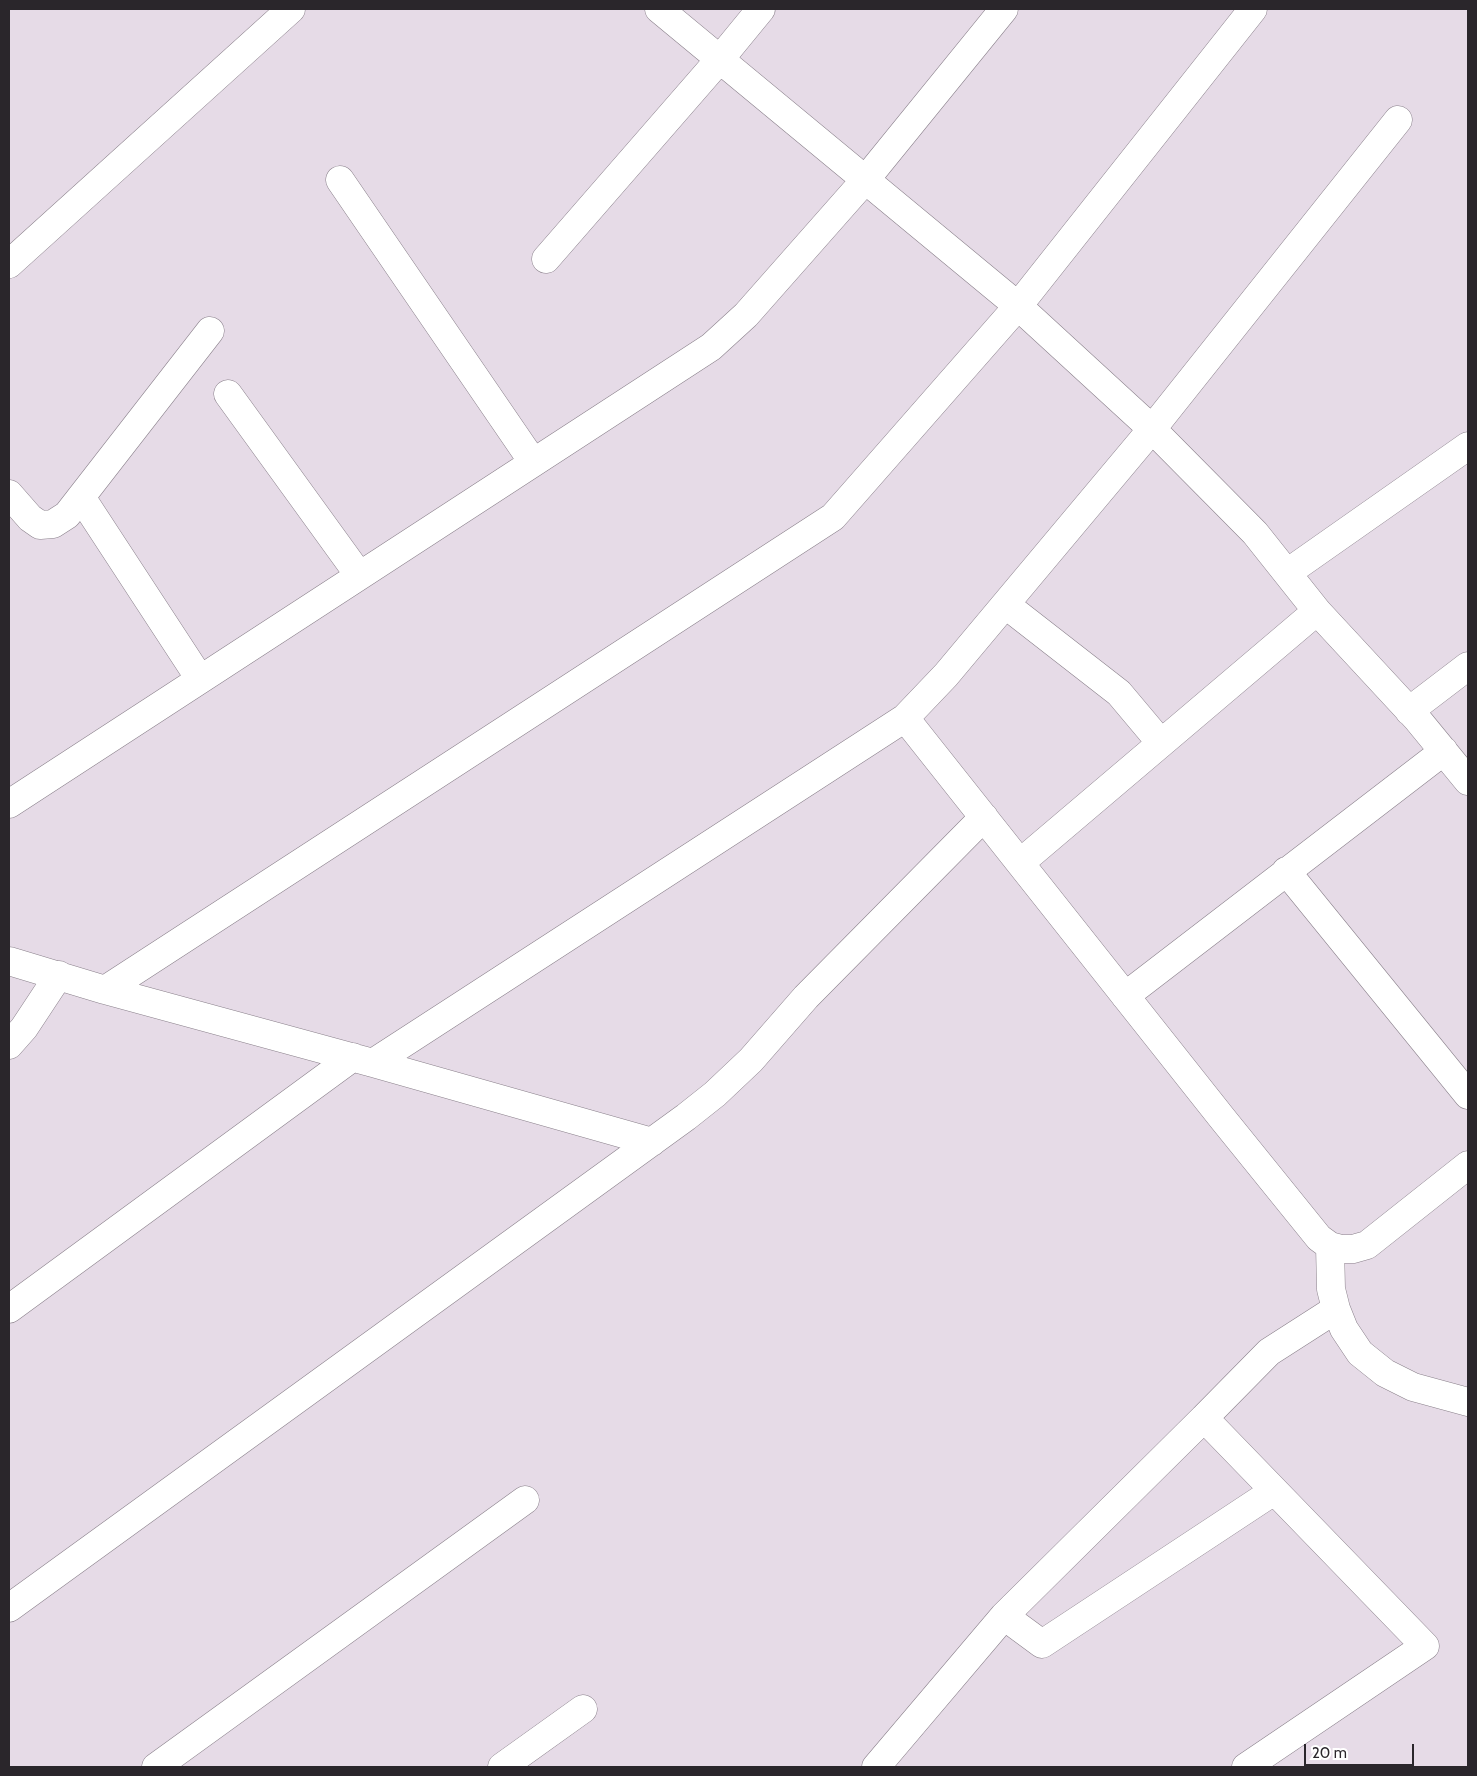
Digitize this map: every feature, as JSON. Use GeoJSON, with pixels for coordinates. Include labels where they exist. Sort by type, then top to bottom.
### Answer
{"type":"FeatureCollection","features":[{"type":"Feature","properties":{"kind":"street"},"geometry":{"type":"LineString","coordinates":[[9,264],[291,9]]}},
{"type":"Feature","properties":{"kind":"street"},"geometry":{"type":"LineString","coordinates":[[659,9],[1018,306],[1152,429],[1255,533],[1317,611],[1409,711],[1468,781]]}},
{"type":"Feature","properties":{"kind":"street"},"geometry":{"type":"LineString","coordinates":[[546,259],[720,59],[761,9]]}},
{"type":"Feature","properties":{"kind":"street"},"geometry":{"type":"LineString","coordinates":[[9,804],[711,347],[746,315],[866,179],[1004,9]]}},
{"type":"Feature","properties":{"kind":"street"},"geometry":{"type":"LineString","coordinates":[[105,990],[833,517],[1018,306],[1253,9]]}},
{"type":"Feature","properties":{"kind":"street"},"geometry":{"type":"LineString","coordinates":[[9,1310],[363,1060],[905,718],[946,675],[1006,605],[1152,429],[1398,120]]}},
{"type":"Feature","properties":{"kind":"street"},"geometry":{"type":"LineString","coordinates":[[340,180],[533,462]]}},
{"type":"Feature","properties":{"kind":"street"},"geometry":{"type":"LineString","coordinates":[[9,494],[30,518],[40,525],[53,524],[67,515],[210,331]]}},
{"type":"Feature","properties":{"kind":"street"},"geometry":{"type":"LineString","coordinates":[[228,394],[359,575]]}},
{"type":"Feature","properties":{"kind":"street"},"geometry":{"type":"LineString","coordinates":[[1287,573],[1468,446]]}},
{"type":"Feature","properties":{"kind":"street"},"geometry":{"type":"LineString","coordinates":[[81,497],[200,679]]}},
{"type":"Feature","properties":{"kind":"street"},"geometry":{"type":"LineString","coordinates":[[1006,605],[1119,693],[1161,743]]}},
{"type":"Feature","properties":{"kind":"street"},"geometry":{"type":"LineString","coordinates":[[1020,863],[1317,611]]}},
{"type":"Feature","properties":{"kind":"street"},"geometry":{"type":"LineString","coordinates":[[1409,711],[1468,666]]}},
{"type":"Feature","properties":{"kind":"street"},"geometry":{"type":"LineString","coordinates":[[905,718],[1319,1238],[1330,1246],[1341,1249],[1353,1249],[1367,1244],[1468,1165]]}},
{"type":"Feature","properties":{"kind":"street"},"geometry":{"type":"LineString","coordinates":[[1125,996],[1444,751]]}},
{"type":"Feature","properties":{"kind":"street"},"geometry":{"type":"LineString","coordinates":[[9,1608],[652,1142],[715,1094],[751,1060],[806,998],[984,817]]}},
{"type":"Feature","properties":{"kind":"street"},"geometry":{"type":"LineString","coordinates":[[1286,871],[1468,1095]]}},
{"type":"Feature","properties":{"kind":"street"},"geometry":{"type":"LineString","coordinates":[[9,961],[105,990],[363,1060],[652,1142]]}},
{"type":"Feature","properties":{"kind":"street"},"geometry":{"type":"LineString","coordinates":[[9,1045],[24,1028],[59,975]]}},
{"type":"Feature","properties":{"kind":"street"},"geometry":{"type":"LineString","coordinates":[[1330,1246],[1331,1289],[1336,1309],[1344,1329],[1360,1353],[1385,1373],[1413,1387],[1468,1402]]}},
{"type":"Feature","properties":{"kind":"street"},"geometry":{"type":"LineString","coordinates":[[876,1767],[1004,1616],[1269,1352],[1336,1309]]}},
{"type":"Feature","properties":{"kind":"street"},"geometry":{"type":"LineString","coordinates":[[1204,1418],[1425,1646],[1246,1767]]}},
{"type":"Feature","properties":{"kind":"street"},"geometry":{"type":"LineString","coordinates":[[1004,1616],[1042,1644],[1274,1491]]}},
{"type":"Feature","properties":{"kind":"street"},"geometry":{"type":"LineString","coordinates":[[156,1767],[525,1500]]}},
{"type":"Feature","properties":{"kind":"street"},"geometry":{"type":"LineString","coordinates":[[502,1767],[582,1709]]}}]}
